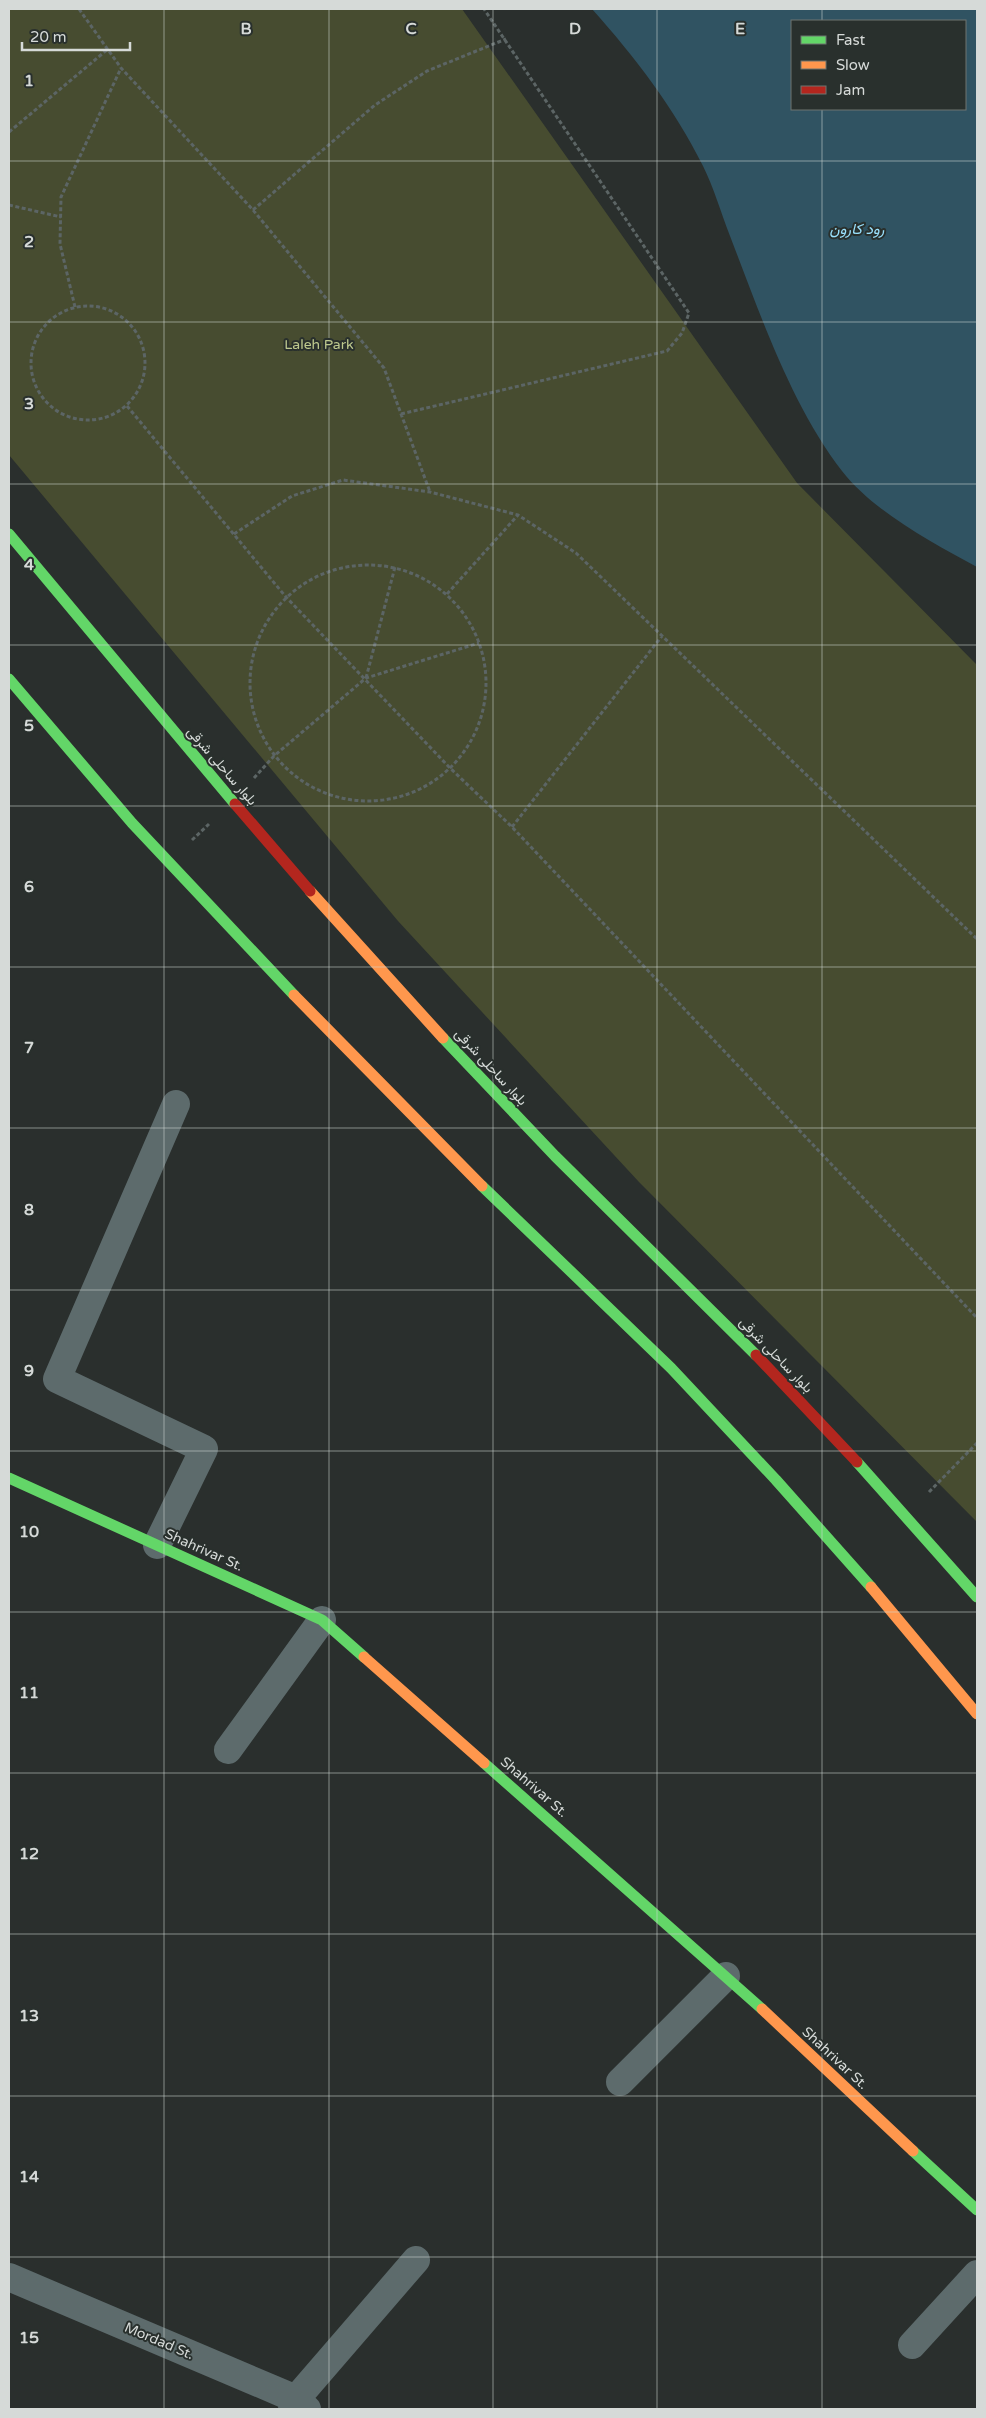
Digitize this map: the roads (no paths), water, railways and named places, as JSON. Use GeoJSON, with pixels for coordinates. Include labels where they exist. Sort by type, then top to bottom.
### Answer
{"type":"FeatureCollection","features":[{"type":"Feature","properties":{"kind":"main road","name":"بلوار ساحلی شرقی"},"geometry":{"type":"LineString","coordinates":[[9,534],[232,801],[366,955],[520,1120],[720,1318],[905,1515],[977,1597]]}},
{"type":"Feature","properties":{"kind":"main road"},"geometry":{"type":"LineString","coordinates":[[9,679],[132,824],[309,1011],[482,1186],[671,1368],[776,1480],[876,1592],[977,1714]]}},
{"type":"Feature","properties":{"kind":"main road","name":"Shahrivar St."},"geometry":{"type":"LineString","coordinates":[[9,1478],[322,1620],[726,1976],[977,2210]]}},
{"type":"Feature","properties":{"kind":"street"},"geometry":{"type":"LineString","coordinates":[[157,1545],[204,1449],[57,1379],[176,1104]]}},
{"type":"Feature","properties":{"kind":"street"},"geometry":{"type":"LineString","coordinates":[[228,1750],[322,1620]]}},
{"type":"Feature","properties":{"kind":"street"},"geometry":{"type":"LineString","coordinates":[[620,2082],[726,1976]]}},
{"type":"Feature","properties":{"kind":"street"},"geometry":{"type":"LineString","coordinates":[[298,2406],[416,2260]]}},
{"type":"Feature","properties":{"kind":"street"},"geometry":{"type":"LineString","coordinates":[[912,2346],[977,2274]]}},
{"type":"Feature","properties":{"kind":"street","name":"Mordad St."},"geometry":{"type":"LineString","coordinates":[[9,2278],[298,2406]]}},
{"type":"Feature","properties":{"kind":"water","name":"رود کارون"},"geometry":{"type":"Polygon","coordinates":[[[592,9],[977,9],[977,567],[905,525],[870,500],[842,471],[824,445],[807,417],[778,358],[703,166],[666,103],[638,64],[592,9]]]}},
{"type":"Feature","properties":{"kind":"park label","name":"Laleh Park"},"geometry":{"type":"Point","coordinates":[319,344]}}]}
